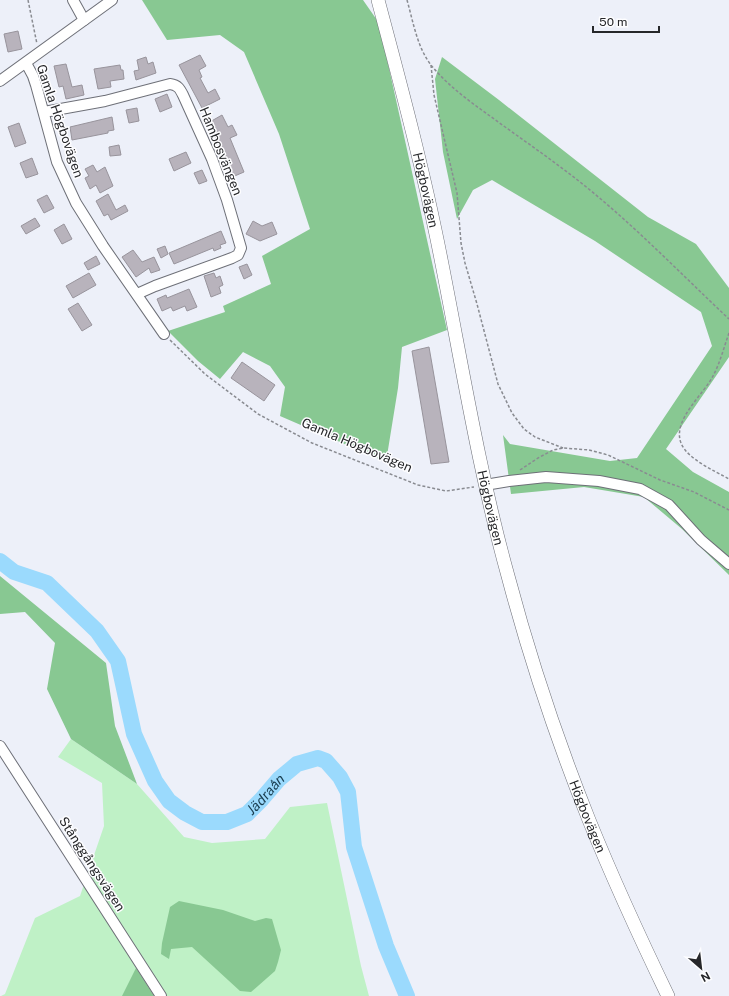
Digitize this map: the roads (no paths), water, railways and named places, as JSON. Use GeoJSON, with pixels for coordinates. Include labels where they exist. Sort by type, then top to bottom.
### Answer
{"type":"FeatureCollection","features":[{"type":"Feature","properties":{"kind":"main road","name":"Högbovägen"},"geometry":{"type":"LineString","coordinates":[[378,0],[407,106],[441,256],[485,486],[508,577],[542,693],[588,819],[627,909],[668,996]]}},
{"type":"Feature","properties":{"kind":"street"},"geometry":{"type":"LineString","coordinates":[[73,0],[84,20]]}},
{"type":"Feature","properties":{"kind":"street"},"geometry":{"type":"LineString","coordinates":[[0,81],[112,0]]}},
{"type":"Feature","properties":{"kind":"street","name":"Gamla Högbovägen"},"geometry":{"type":"LineString","coordinates":[[26,63],[33,76],[57,162],[76,203],[103,246],[164,334]]}},
{"type":"Feature","properties":{"kind":"street","name":"Hambosvängen"},"geometry":{"type":"LineString","coordinates":[[44,112],[105,101],[170,84],[175,84],[179,87],[212,159],[227,200],[241,248],[240,252],[232,258],[154,286],[137,294]]}},
{"type":"Feature","properties":{"kind":"street"},"geometry":{"type":"LineString","coordinates":[[485,486],[509,481],[546,477],[599,481],[640,489],[669,505],[701,540],[729,564]]}},
{"type":"Feature","properties":{"kind":"street","name":"Stånggångsvägen"},"geometry":{"type":"LineString","coordinates":[[0,746],[162,996]]}},
{"type":"Feature","properties":{"kind":"waterway","name":"Jädraån"},"geometry":{"type":"LineString","coordinates":[[0,561],[14,572],[47,583],[97,631],[118,661],[134,734],[155,781],[169,801],[185,813],[202,822],[227,822],[247,814],[279,779],[297,764],[318,758],[326,761],[340,777],[348,792],[354,847],[386,946],[407,996]]}}]}
